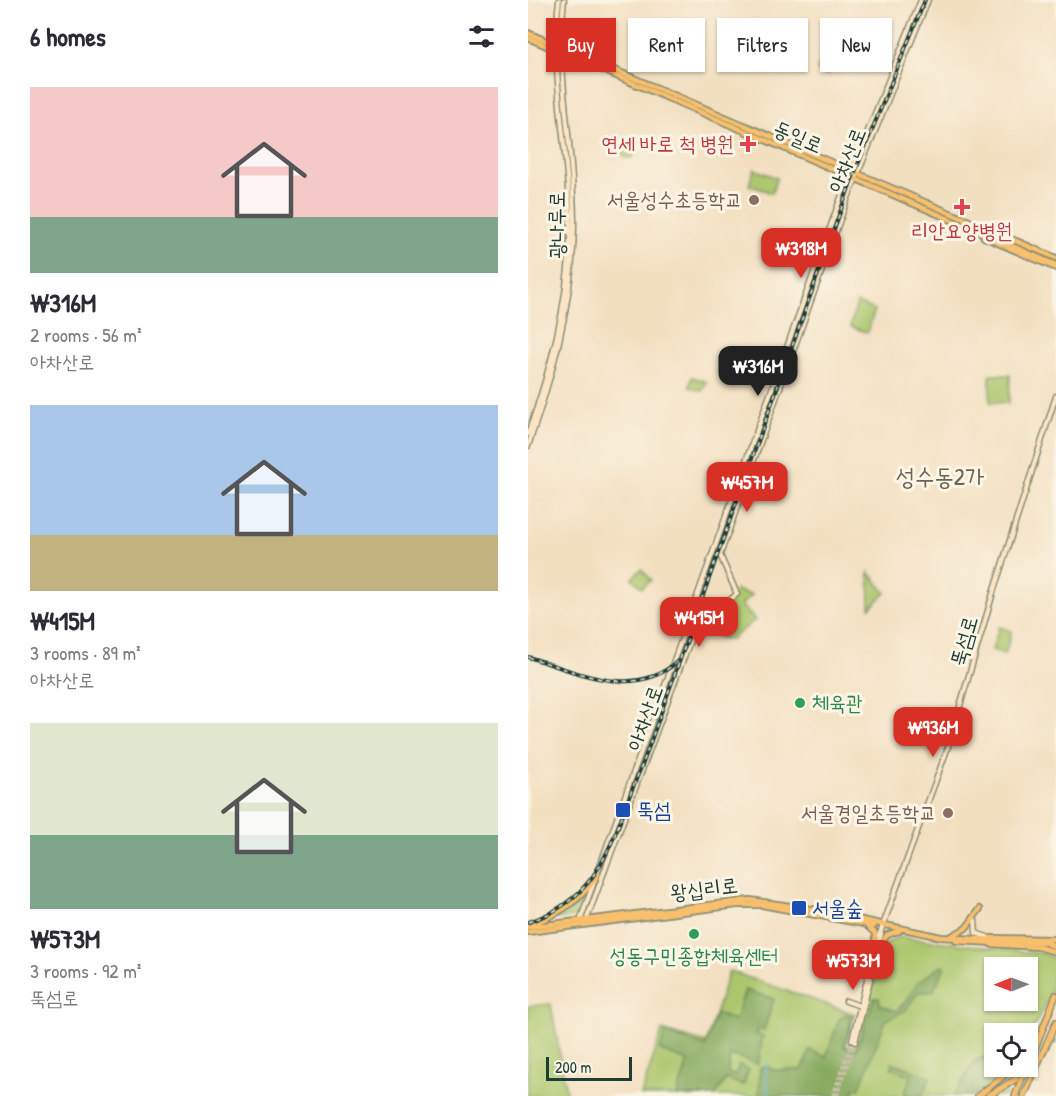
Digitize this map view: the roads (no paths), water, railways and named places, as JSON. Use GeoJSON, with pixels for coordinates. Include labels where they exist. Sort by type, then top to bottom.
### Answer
{"type":"FeatureCollection","features":[{"type":"Feature","properties":{"kind":"highway"},"geometry":{"type":"LineString","coordinates":[[1049,944],[1056,943]]}},
{"type":"Feature","properties":{"kind":"highway"},"geometry":{"type":"LineString","coordinates":[[1038,1039],[1056,995]]}},
{"type":"Feature","properties":{"kind":"highway"},"geometry":{"type":"LineString","coordinates":[[1026,1096],[1056,1022]]}},
{"type":"Feature","properties":{"kind":"highway"},"geometry":{"type":"LineString","coordinates":[[978,1096],[1002,1077]]}},
{"type":"Feature","properties":{"kind":"highway"},"geometry":{"type":"LineString","coordinates":[[1015,1096],[1023,1077]]}},
{"type":"Feature","properties":{"kind":"highway"},"geometry":{"type":"LineString","coordinates":[[988,1096],[1016,1079]]}},
{"type":"Feature","properties":{"kind":"main road","name":"광나루로"},"geometry":{"type":"LineString","coordinates":[[559,0],[559,18]]}},
{"type":"Feature","properties":{"kind":"main road","name":"광나루로"},"geometry":{"type":"LineString","coordinates":[[562,18],[564,0]]}},
{"type":"Feature","properties":{"kind":"main road","name":"아차산로"},"geometry":{"type":"LineString","coordinates":[[582,922],[597,873],[798,320],[853,175],[925,0]]}},
{"type":"Feature","properties":{"kind":"main road","name":"동일로"},"geometry":{"type":"LineString","coordinates":[[528,36],[546,44]]}},
{"type":"Feature","properties":{"kind":"main road","name":"동일로"},"geometry":{"type":"LineString","coordinates":[[528,36],[537,36],[546,42]]}},
{"type":"Feature","properties":{"kind":"main road","name":"광나루로"},"geometry":{"type":"LineString","coordinates":[[528,446],[561,330],[574,228],[560,72]]}},
{"type":"Feature","properties":{"kind":"main road","name":"동일로"},"geometry":{"type":"LineString","coordinates":[[606,72],[829,168],[853,175]]}},
{"type":"Feature","properties":{"kind":"main road","name":"동일로"},"geometry":{"type":"LineString","coordinates":[[616,72],[1056,263]]}},
{"type":"Feature","properties":{"kind":"main road"},"geometry":{"type":"LineString","coordinates":[[634,84],[634,81],[640,82]]}},
{"type":"Feature","properties":{"kind":"main road"},"geometry":{"type":"LineString","coordinates":[[685,100],[687,107]]}},
{"type":"Feature","properties":{"kind":"main road"},"geometry":{"type":"LineString","coordinates":[[764,140],[764,137],[774,139]]}},
{"type":"Feature","properties":{"kind":"main road"},"geometry":{"type":"LineString","coordinates":[[829,168],[835,169],[835,165]]}},
{"type":"Feature","properties":{"kind":"main road","name":"아차산로"},"geometry":{"type":"LineString","coordinates":[[582,922],[694,630],[737,594],[720,555],[804,322],[853,175]]}},
{"type":"Feature","properties":{"kind":"main road","name":"동일로"},"geometry":{"type":"LineString","coordinates":[[981,230],[1056,263]]}},
{"type":"Feature","properties":{"kind":"main road"},"geometry":{"type":"LineString","coordinates":[[981,230],[992,242],[1056,263]]}},
{"type":"Feature","properties":{"kind":"main road"},"geometry":{"type":"LineString","coordinates":[[798,320],[801,318],[804,322]]}},
{"type":"Feature","properties":{"kind":"main road","name":"뚝섬로"},"geometry":{"type":"LineString","coordinates":[[877,947],[860,1006],[854,1041],[877,947],[882,926],[948,747],[993,593],[1056,396]]}},
{"type":"Feature","properties":{"kind":"main road","name":"광나루로"},"geometry":{"type":"LineString","coordinates":[[528,434],[543,397]]}},
{"type":"Feature","properties":{"kind":"main road"},"geometry":{"type":"LineString","coordinates":[[528,927],[563,910],[579,899],[597,873]]}},
{"type":"Feature","properties":{"kind":"main road","name":"왕십리로"},"geometry":{"type":"LineString","coordinates":[[528,932],[582,922],[750,900],[811,909],[944,940],[1049,944]]}},
{"type":"Feature","properties":{"kind":"main road","name":"왕십리로"},"geometry":{"type":"LineString","coordinates":[[528,927],[751,905],[947,938],[990,938],[998,942]]}},
{"type":"Feature","properties":{"kind":"main road"},"geometry":{"type":"LineString","coordinates":[[947,938],[966,928],[980,909]]}},
{"type":"Feature","properties":{"kind":"main road"},"geometry":{"type":"LineString","coordinates":[[975,920],[976,933],[990,938],[1056,943]]}},
{"type":"Feature","properties":{"kind":"main road"},"geometry":{"type":"LineString","coordinates":[[867,926],[875,933],[877,947]]}},
{"type":"Feature","properties":{"kind":"main road"},"geometry":{"type":"LineString","coordinates":[[877,947],[887,935],[902,931]]}},
{"type":"Feature","properties":{"kind":"main road"},"geometry":{"type":"LineString","coordinates":[[983,943],[1038,946],[1056,952]]}},
{"type":"Feature","properties":{"kind":"main road"},"geometry":{"type":"LineString","coordinates":[[846,1001],[860,1006]]}},
{"type":"Feature","properties":{"kind":"waterway"},"geometry":{"type":"LineString","coordinates":[[768,1061],[765,1077],[769,1096]]}},
{"type":"Feature","properties":{"kind":"tunnel"},"geometry":{"type":"LineString","coordinates":[[1016,1079],[1040,1057],[1056,1035]]}},
{"type":"Feature","properties":{"kind":"tunnel"},"geometry":{"type":"LineString","coordinates":[[833,1096],[852,1040]]}},
{"type":"Feature","properties":{"kind":"tunnel"},"geometry":{"type":"LineString","coordinates":[[837,1096],[855,1042]]}},
{"type":"Feature","properties":{"kind":"railway"},"geometry":{"type":"LineString","coordinates":[[528,922],[554,911],[575,896],[591,878],[614,836],[643,763],[852,179],[925,0]]}},
{"type":"Feature","properties":{"kind":"railway"},"geometry":{"type":"LineString","coordinates":[[528,657],[586,676],[626,681],[645,679],[663,672],[680,659]]}},
{"type":"Feature","properties":{"kind":"place","name":"연세 바로 척 병원"},"geometry":{"type":"Point","coordinates":[748,144]}},
{"type":"Feature","properties":{"kind":"place","name":"서울성수초등학교"},"geometry":{"type":"Point","coordinates":[754,200]}},
{"type":"Feature","properties":{"kind":"place","name":"리안요양병원"},"geometry":{"type":"Point","coordinates":[962,207]}},
{"type":"Feature","properties":{"kind":"place","name":"체육관"},"geometry":{"type":"Point","coordinates":[800,703]}},
{"type":"Feature","properties":{"kind":"place","name":"뚝섬"},"geometry":{"type":"Point","coordinates":[623,810]}},
{"type":"Feature","properties":{"kind":"place","name":"서울경일초등학교"},"geometry":{"type":"Point","coordinates":[948,813]}},
{"type":"Feature","properties":{"kind":"place","name":"서울숲"},"geometry":{"type":"Point","coordinates":[799,908]}},
{"type":"Feature","properties":{"kind":"place","name":"성동구민종합체육센터"},"geometry":{"type":"Point","coordinates":[694,934]}},
{"type":"Feature","properties":{"kind":"district","name":"성수동2가"},"geometry":{"type":"Point","coordinates":[940,477]}}]}
